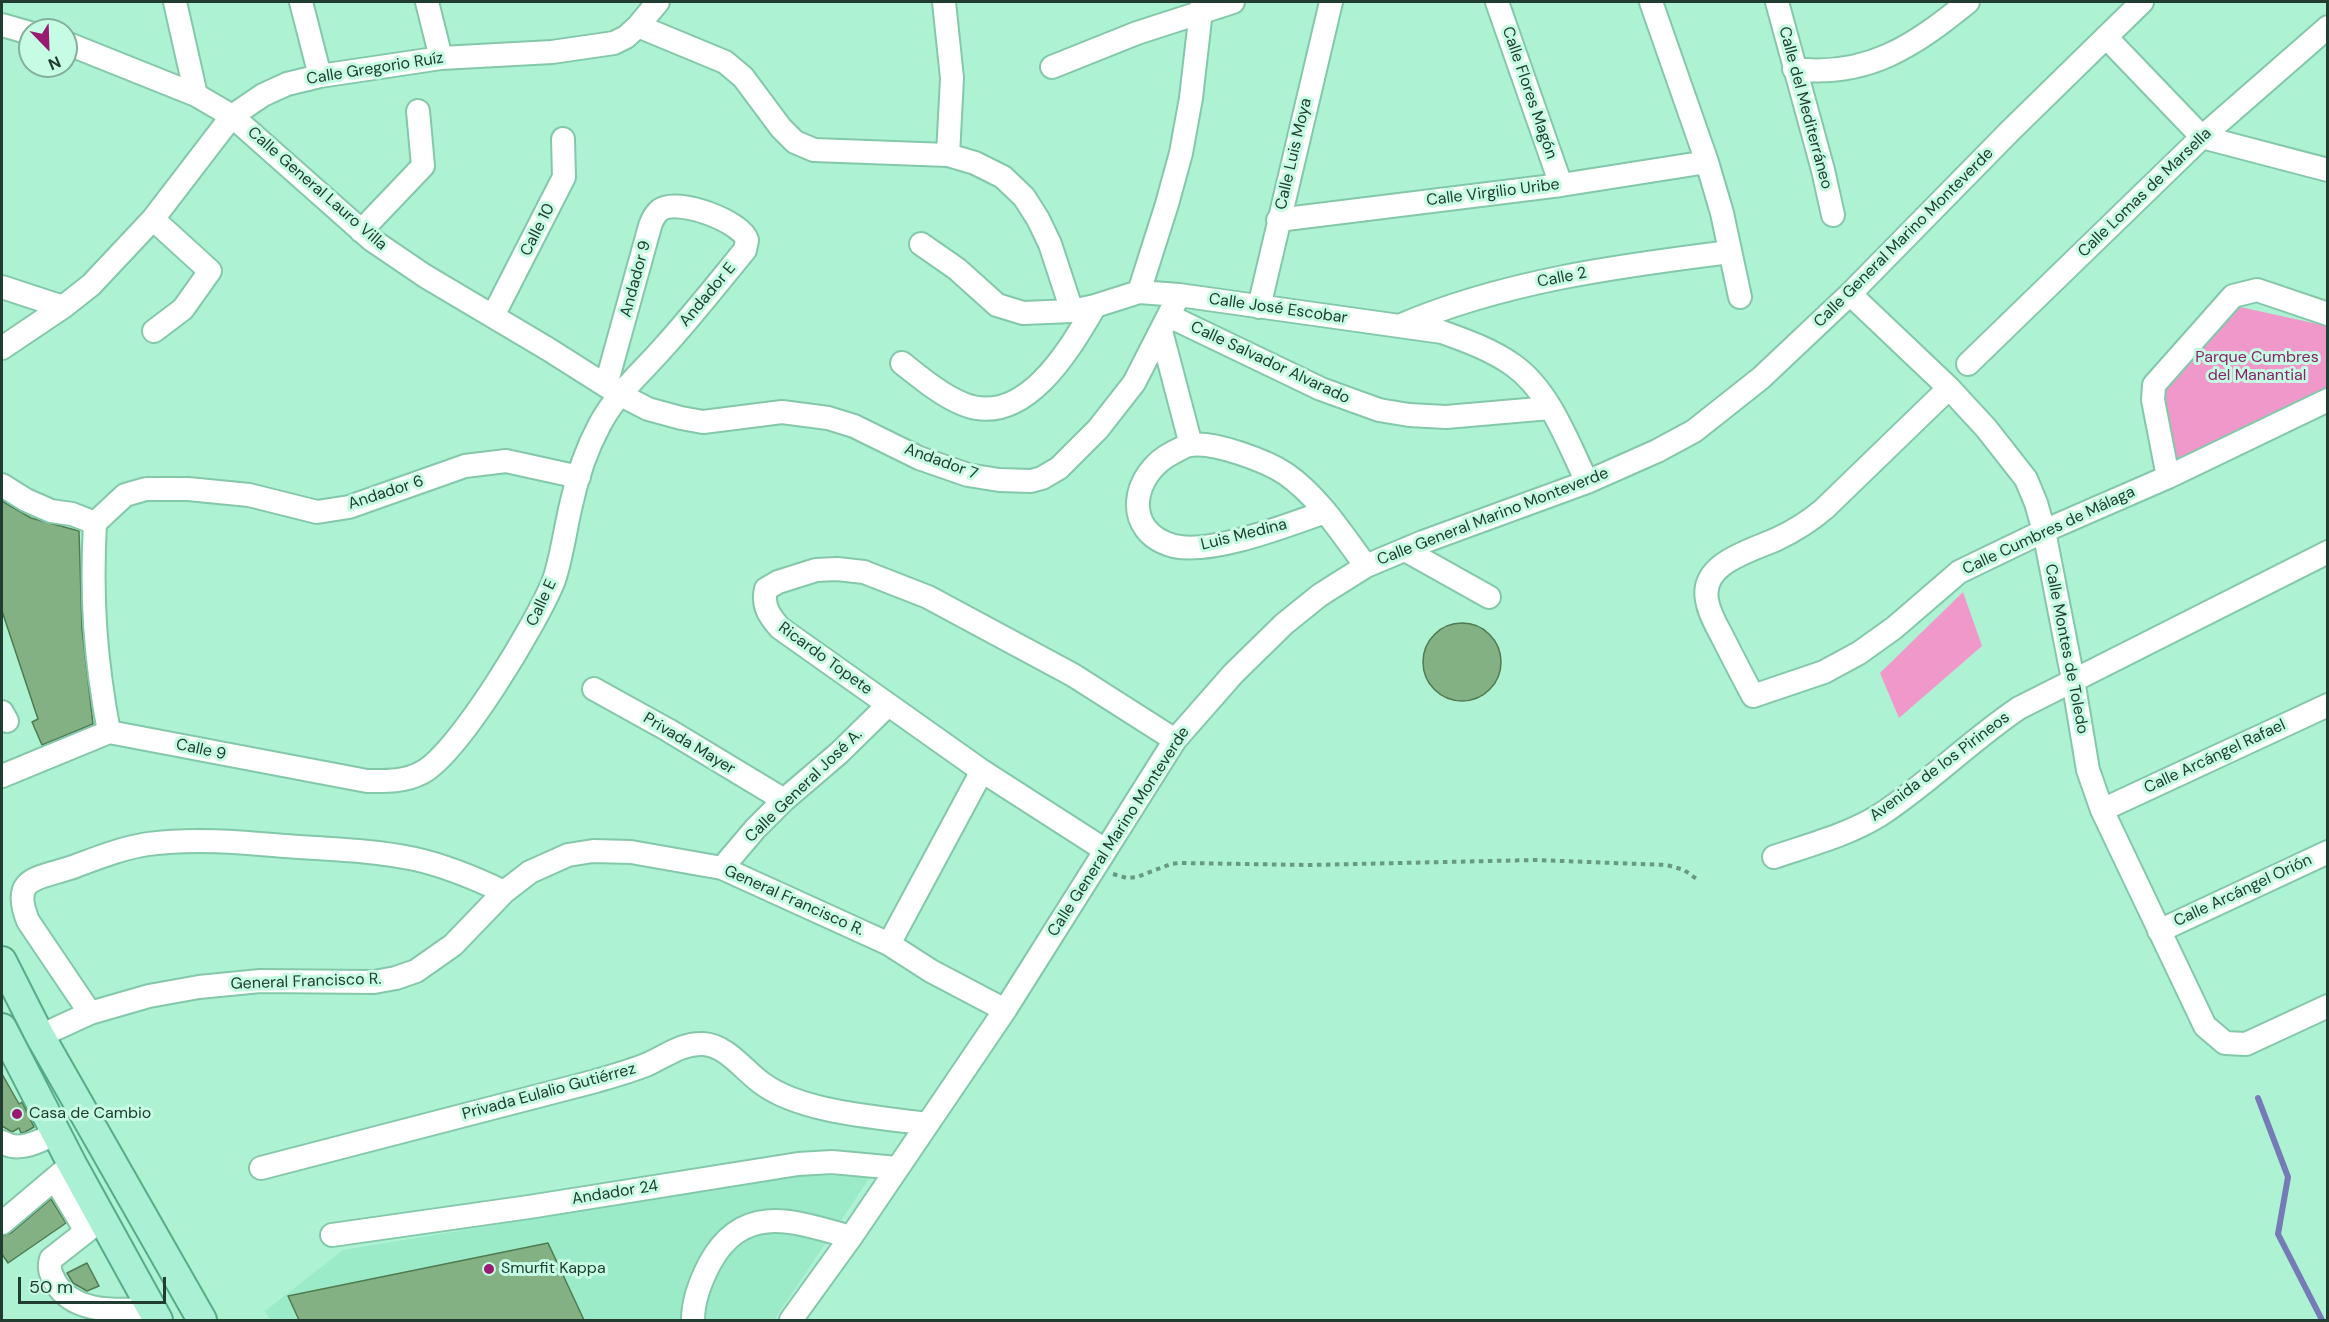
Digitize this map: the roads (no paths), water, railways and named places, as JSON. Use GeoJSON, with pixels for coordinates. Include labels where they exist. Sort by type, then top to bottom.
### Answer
{"type":"FeatureCollection","features":[{"type":"Feature","properties":{"kind":"main road"},"geometry":{"type":"LineString","coordinates":[[2,961],[40,1036],[202,1320]]}},
{"type":"Feature","properties":{"kind":"main road"},"geometry":{"type":"LineString","coordinates":[[6,1046],[57,1133],[63,1172],[94,1225],[155,1315]]}},
{"type":"Feature","properties":{"kind":"street"},"geometry":{"type":"LineString","coordinates":[[175,2],[196,95]]}},
{"type":"Feature","properties":{"kind":"street"},"geometry":{"type":"LineString","coordinates":[[301,2],[320,76]]}},
{"type":"Feature","properties":{"kind":"street"},"geometry":{"type":"LineString","coordinates":[[427,2],[441,58]]}},
{"type":"Feature","properties":{"kind":"street","name":"Calle Gregorio Ruíz"},"geometry":{"type":"LineString","coordinates":[[2,348],[91,285],[153,219],[231,116],[263,95],[287,84],[320,76],[441,58],[599,47],[626,38],[658,2]]}},
{"type":"Feature","properties":{"kind":"street"},"geometry":{"type":"LineString","coordinates":[[944,2],[952,78],[948,155]]}},
{"type":"Feature","properties":{"kind":"street"},"geometry":{"type":"LineString","coordinates":[[1052,67],[1202,6],[1233,2]]}},
{"type":"Feature","properties":{"kind":"street","name":"Calle Luis Moya"},"geometry":{"type":"LineString","coordinates":[[1259,307],[1330,2]]}},
{"type":"Feature","properties":{"kind":"street","name":"Calle Flores Magón"},"geometry":{"type":"LineString","coordinates":[[1497,2],[1561,185]]}},
{"type":"Feature","properties":{"kind":"street"},"geometry":{"type":"LineString","coordinates":[[1651,2],[1707,162],[1722,213],[1740,297]]}},
{"type":"Feature","properties":{"kind":"street","name":"Calle del Mediterráneo"},"geometry":{"type":"LineString","coordinates":[[1777,2],[1833,215]]}},
{"type":"Feature","properties":{"kind":"street"},"geometry":{"type":"LineString","coordinates":[[1794,69],[1834,71],[1861,66],[1917,41],[1968,2]]}},
{"type":"Feature","properties":{"kind":"street","name":"Calle General Marino Monteverde"},"geometry":{"type":"LineString","coordinates":[[791,1320],[851,1237],[1005,1010],[1175,740],[1233,674],[1284,624],[1320,595],[1366,566],[1587,482],[1657,451],[1694,431],[1761,378],[1850,294],[2142,2]]}},
{"type":"Feature","properties":{"kind":"street"},"geometry":{"type":"LineString","coordinates":[[1139,292],[1181,153],[1191,98],[1202,6]]}},
{"type":"Feature","properties":{"kind":"street"},"geometry":{"type":"LineString","coordinates":[[2,25],[18,30]]}},
{"type":"Feature","properties":{"kind":"street"},"geometry":{"type":"LineString","coordinates":[[638,26],[725,62],[743,77],[795,142],[814,150],[948,155],[975,163],[1003,177],[1024,197],[1038,219],[1050,244],[1072,311]]}},
{"type":"Feature","properties":{"kind":"street","name":"Calle Lomas de Marsella"},"geometry":{"type":"LineString","coordinates":[[1968,364],[2202,137],[2328,27]]}},
{"type":"Feature","properties":{"kind":"street"},"geometry":{"type":"LineString","coordinates":[[2106,37],[2202,137],[2328,170]]}},
{"type":"Feature","properties":{"kind":"street","name":"Calle General Lauro Villa"},"geometry":{"type":"LineString","coordinates":[[78,49],[196,95],[231,116],[361,231],[425,276],[613,389]]}},
{"type":"Feature","properties":{"kind":"street"},"geometry":{"type":"LineString","coordinates":[[361,231],[423,166],[418,111]]}},
{"type":"Feature","properties":{"kind":"street","name":"Calle 10"},"geometry":{"type":"LineString","coordinates":[[493,316],[564,177],[563,139]]}},
{"type":"Feature","properties":{"kind":"street","name":"Calle Virgilio Uribe"},"geometry":{"type":"LineString","coordinates":[[1278,220],[1561,185],[1707,162]]}},
{"type":"Feature","properties":{"kind":"street","name":"Andador 9"},"geometry":{"type":"LineString","coordinates":[[613,389],[650,226],[655,214],[671,206],[695,208]]}},
{"type":"Feature","properties":{"kind":"street","name":"Andador E"},"geometry":{"type":"LineString","coordinates":[[613,389],[664,347],[747,245],[743,231],[695,208]]}},
{"type":"Feature","properties":{"kind":"street"},"geometry":{"type":"LineString","coordinates":[[153,219],[210,272],[183,309],[154,331]]}},
{"type":"Feature","properties":{"kind":"street","name":"Calle José Escobar"},"geometry":{"type":"LineString","coordinates":[[921,244],[957,268],[997,305],[1023,313],[1072,311],[1139,292],[1179,295],[1442,332],[1478,345],[1514,366],[1532,383],[1550,408],[1587,482]]}},
{"type":"Feature","properties":{"kind":"street","name":"Calle 2"},"geometry":{"type":"LineString","coordinates":[[1399,326],[1433,311],[1516,287],[1647,262],[1730,252]]}},
{"type":"Feature","properties":{"kind":"street"},"geometry":{"type":"LineString","coordinates":[[2,287],[63,307]]}},
{"type":"Feature","properties":{"kind":"street"},"geometry":{"type":"LineString","coordinates":[[2168,477],[2153,400],[2154,385],[2233,297],[2257,291],[2328,314]]}},
{"type":"Feature","properties":{"kind":"street","name":"Calle Montes de Toledo"},"geometry":{"type":"LineString","coordinates":[[1850,294],[1949,388],[1992,435],[2026,479],[2044,531],[2088,770],[2102,810],[2205,1026],[2225,1043],[2246,1044],[2328,1006]]}},
{"type":"Feature","properties":{"kind":"street","name":"Andador 7"},"geometry":{"type":"LineString","coordinates":[[613,389],[648,409],[703,422],[782,412],[828,418],[854,426],[919,458],[968,475],[999,480],[1031,481],[1042,478],[1059,468],[1098,429],[1134,383],[1179,295]]}},
{"type":"Feature","properties":{"kind":"street"},"geometry":{"type":"LineString","coordinates":[[902,363],[940,391],[963,404],[984,410],[999,408],[1019,400],[1036,388],[1067,352],[1095,306]]}},
{"type":"Feature","properties":{"kind":"street"},"geometry":{"type":"LineString","coordinates":[[1165,323],[1191,445]]}},
{"type":"Feature","properties":{"kind":"street","name":"Calle Salvador Alvarado"},"geometry":{"type":"LineString","coordinates":[[1165,323],[1321,389],[1379,410],[1409,415],[1446,417],[1550,408]]}},
{"type":"Feature","properties":{"kind":"street","name":"Calle Cumbres de Málaga"},"geometry":{"type":"LineString","coordinates":[[1949,388],[1824,509],[1787,534],[1724,564],[1711,575],[1706,586],[1707,602],[1753,696],[1824,672],[1859,653],[1894,628],[1959,572],[2044,531],[2168,477],[2328,400]]}},
{"type":"Feature","properties":{"kind":"street","name":"Calle E"},"geometry":{"type":"LineString","coordinates":[[408,778],[434,765],[453,744],[477,712],[535,621],[554,580],[585,456],[613,389]]}},
{"type":"Feature","properties":{"kind":"street","name":"Luis Medina"},"geometry":{"type":"LineString","coordinates":[[1325,512],[1278,528],[1221,544],[1197,548],[1176,547],[1149,534],[1141,520],[1137,505],[1140,485],[1149,471],[1164,457],[1191,445],[1221,448],[1257,458],[1307,491],[1325,512],[1366,566]]}},
{"type":"Feature","properties":{"kind":"street","name":"Andador 6"},"geometry":{"type":"LineString","coordinates":[[95,523],[125,495],[146,489],[188,489],[249,495],[318,512],[349,507],[465,466],[506,461],[579,477]]}},
{"type":"Feature","properties":{"kind":"street"},"geometry":{"type":"LineString","coordinates":[[2,485],[26,500],[51,511],[72,514],[95,523],[92,574],[93,620],[110,732],[2,776]]}},
{"type":"Feature","properties":{"kind":"street"},"geometry":{"type":"LineString","coordinates":[[1405,550],[1489,597]]}},
{"type":"Feature","properties":{"kind":"street","name":"Avenida de los Pirineos"},"geometry":{"type":"LineString","coordinates":[[1774,857],[1851,830],[1878,816],[1905,798],[1992,727],[2019,708],[2328,552]]}},
{"type":"Feature","properties":{"kind":"street","name":"Ricardo Topete"},"geometry":{"type":"LineString","coordinates":[[1100,858],[834,664],[780,628],[766,608],[764,598],[766,590],[778,582],[816,570],[837,569],[864,572],[928,597],[1062,669],[1175,740]]}},
{"type":"Feature","properties":{"kind":"street","name":"Privada Mayer"},"geometry":{"type":"LineString","coordinates":[[594,688],[784,800]]}},
{"type":"Feature","properties":{"kind":"street","name":"Calle General José A."},"geometry":{"type":"LineString","coordinates":[[722,868],[755,829],[784,800],[888,705]]}},
{"type":"Feature","properties":{"kind":"street","name":"Calle Arcángel Rafael"},"geometry":{"type":"LineString","coordinates":[[2102,810],[2328,705]]}},
{"type":"Feature","properties":{"kind":"street","name":"Calle 9"},"geometry":{"type":"LineString","coordinates":[[110,732],[368,781],[408,778]]}},
{"type":"Feature","properties":{"kind":"street"},"geometry":{"type":"LineString","coordinates":[[889,944],[982,771]]}},
{"type":"Feature","properties":{"kind":"street"},"geometry":{"type":"LineString","coordinates":[[90,1013],[28,921],[21,897],[24,888],[38,878],[123,850],[146,844],[239,842],[382,855],[443,866],[470,875],[504,892]]}},
{"type":"Feature","properties":{"kind":"street","name":"General Francisco R."},"geometry":{"type":"LineString","coordinates":[[40,1036],[90,1013],[149,996],[260,981],[374,982],[396,978],[425,965],[453,945],[504,892],[530,872],[568,855],[593,851],[631,852],[722,868],[889,944],[931,970],[1005,1010]]}},
{"type":"Feature","properties":{"kind":"street","name":"Calle Arcángel Orión"},"geometry":{"type":"LineString","coordinates":[[2159,931],[2328,852]]}},
{"type":"Feature","properties":{"kind":"street","name":"Privada Eulalio Gutiérrez"},"geometry":{"type":"LineString","coordinates":[[261,1168],[596,1082],[648,1064],[691,1044],[706,1044],[722,1051],[738,1061],[763,1084],[800,1103],[927,1124]]}},
{"type":"Feature","properties":{"kind":"street"},"geometry":{"type":"LineString","coordinates":[[2,1142],[10,1147],[30,1145],[57,1133]]}},
{"type":"Feature","properties":{"kind":"street","name":"Andador 24"},"geometry":{"type":"LineString","coordinates":[[332,1235],[529,1207],[798,1164],[832,1162],[897,1168]]}},
{"type":"Feature","properties":{"kind":"street"},"geometry":{"type":"LineString","coordinates":[[2,1223],[63,1172]]}},
{"type":"Feature","properties":{"kind":"street"},"geometry":{"type":"LineString","coordinates":[[693,1320],[702,1278],[719,1247],[742,1228],[759,1221],[778,1219],[851,1237]]}},
{"type":"Feature","properties":{"kind":"street"},"geometry":{"type":"LineString","coordinates":[[94,1225],[51,1259],[51,1273],[58,1287],[72,1301],[90,1306],[155,1315]]}},
{"type":"Feature","properties":{"kind":"waterway"},"geometry":{"type":"LineString","coordinates":[[2258,1098],[2288,1177],[2278,1234],[2322,1320]]}},
{"type":"Feature","properties":{"kind":"place","name":"Casa de Cambio"},"geometry":{"type":"Point","coordinates":[17,1114]}},
{"type":"Feature","properties":{"kind":"place","name":"Smurfit Kappa"},"geometry":{"type":"Point","coordinates":[489,1269]}},
{"type":"Feature","properties":{"kind":"park label","name":"Parque Cumbres del Manantial"},"geometry":{"type":"Point","coordinates":[2257,367]}}]}
